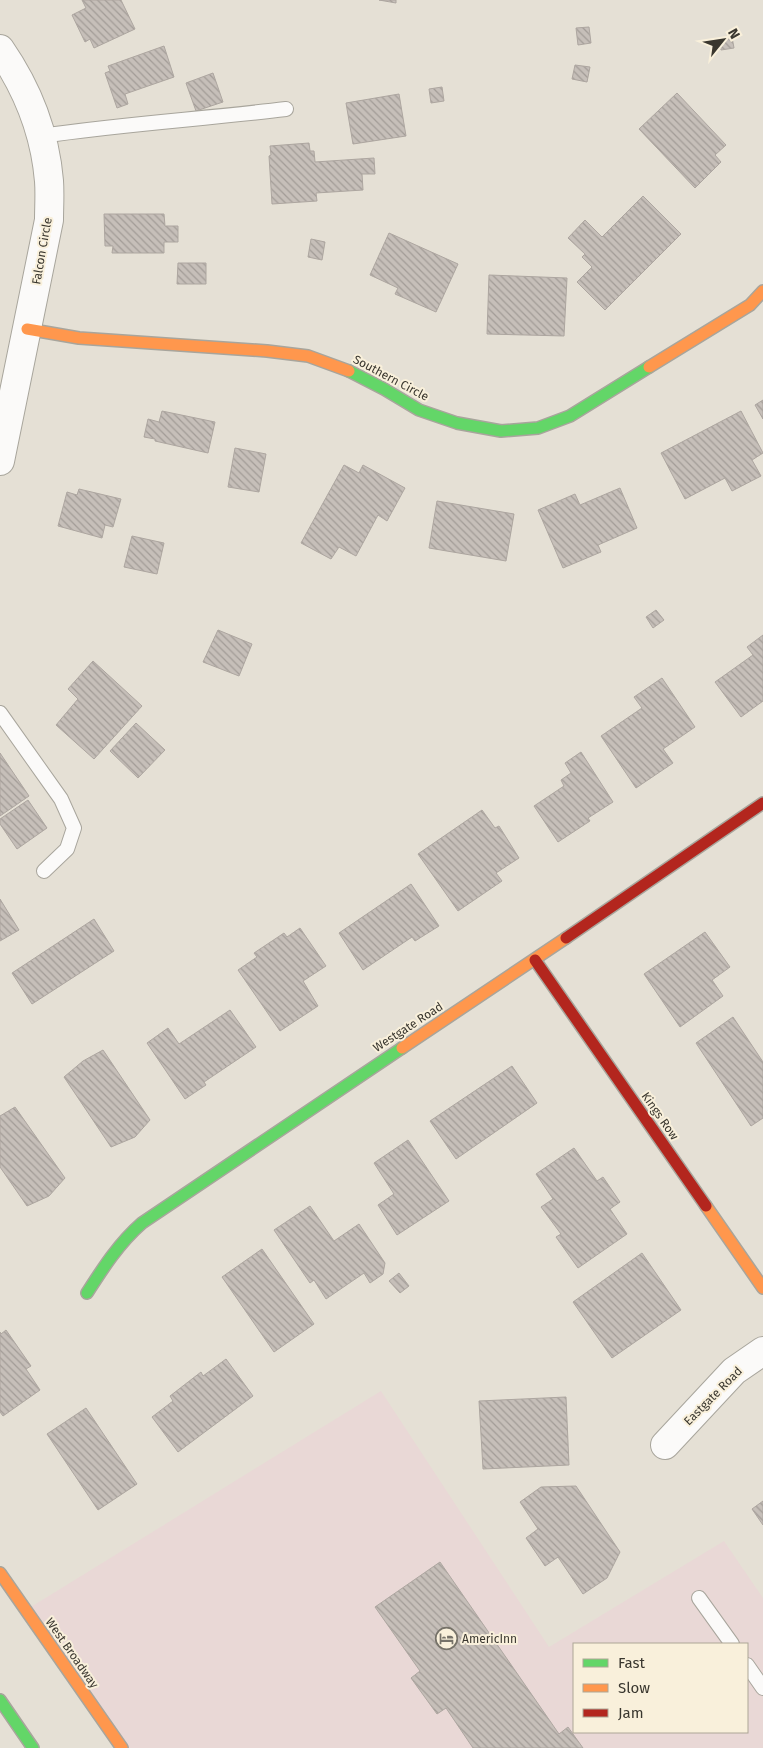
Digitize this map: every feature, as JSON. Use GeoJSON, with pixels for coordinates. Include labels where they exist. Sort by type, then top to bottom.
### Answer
{"type":"FeatureCollection","features":[{"type":"Feature","properties":{"kind":"street","name":"Falcon Circle"},"geometry":{"type":"LineString","coordinates":[[0,49],[15,71],[34,112],[44,144],[49,183],[49,220],[0,461]]}},
{"type":"Feature","properties":{"kind":"street","name":"Southern Circle"},"geometry":{"type":"LineString","coordinates":[[27,329],[79,338],[267,351],[308,356],[346,369],[419,410],[457,424],[501,431],[538,428],[570,416],[750,305],[763,292]]}},
{"type":"Feature","properties":{"kind":"street","name":"Westgate Road"},"geometry":{"type":"LineString","coordinates":[[87,1293],[110,1256],[143,1222],[342,1087],[535,960],[763,803]]}},
{"type":"Feature","properties":{"kind":"street","name":"Kings Row"},"geometry":{"type":"LineString","coordinates":[[535,960],[763,1288]]}},
{"type":"Feature","properties":{"kind":"street","name":"Eastgate Road"},"geometry":{"type":"LineString","coordinates":[[665,1445],[734,1371],[763,1351]]}},
{"type":"Feature","properties":{"kind":"street","name":"West Broadway"},"geometry":{"type":"LineString","coordinates":[[0,1573],[122,1748]]}},
{"type":"Feature","properties":{"kind":"street"},"geometry":{"type":"LineString","coordinates":[[0,1700],[33,1748]]}},
{"type":"Feature","properties":{"kind":"lane"},"geometry":{"type":"LineString","coordinates":[[41,136],[102,127],[286,109]]}},
{"type":"Feature","properties":{"kind":"lane"},"geometry":{"type":"LineString","coordinates":[[0,713],[61,799],[74,828],[67,849],[44,871]]}},
{"type":"Feature","properties":{"kind":"lane"},"geometry":{"type":"LineString","coordinates":[[699,1598],[731,1643]]}},
{"type":"Feature","properties":{"kind":"lane"},"geometry":{"type":"LineString","coordinates":[[748,1666],[763,1688]]}},
{"type":"Feature","properties":{"kind":"shaded area"},"geometry":{"type":"Polygon","coordinates":[[[381,1391],[549,1647],[724,1541],[763,1598],[763,1748],[122,1748],[26,1610],[381,1391]]]}},
{"type":"Feature","properties":{"kind":"building"},"geometry":{"type":"Polygon","coordinates":[[[82,0],[121,0],[135,29],[94,48],[90,39],[85,42],[72,15],[86,8],[82,0]]]}},
{"type":"Feature","properties":{"kind":"building"},"geometry":{"type":"Polygon","coordinates":[[[379,0],[396,0],[396,3],[379,0]]]}},
{"type":"Feature","properties":{"kind":"building"},"geometry":{"type":"Polygon","coordinates":[[[589,27],[591,43],[578,45],[576,28],[589,27]]]}},
{"type":"Feature","properties":{"kind":"building"},"geometry":{"type":"Polygon","coordinates":[[[732,37],[734,48],[721,50],[720,39],[732,37]]]}},
{"type":"Feature","properties":{"kind":"building"},"geometry":{"type":"Polygon","coordinates":[[[164,46],[174,77],[125,94],[128,104],[117,108],[105,73],[110,71],[108,66],[164,46]]]}},
{"type":"Feature","properties":{"kind":"building"},"geometry":{"type":"Polygon","coordinates":[[[575,65],[590,67],[587,82],[572,79],[575,65]]]}},
{"type":"Feature","properties":{"kind":"building"},"geometry":{"type":"Polygon","coordinates":[[[213,73],[223,102],[196,111],[186,83],[213,73]]]}},
{"type":"Feature","properties":{"kind":"building"},"geometry":{"type":"Polygon","coordinates":[[[442,87],[444,101],[431,103],[429,89],[442,87]]]}},
{"type":"Feature","properties":{"kind":"building"},"geometry":{"type":"Polygon","coordinates":[[[677,93],[726,145],[715,155],[721,162],[695,188],[639,129],[677,93]]]}},
{"type":"Feature","properties":{"kind":"building"},"geometry":{"type":"Polygon","coordinates":[[[399,94],[406,136],[353,144],[346,103],[399,94]]]}},
{"type":"Feature","properties":{"kind":"building"},"geometry":{"type":"Polygon","coordinates":[[[309,143],[310,151],[314,151],[315,162],[374,158],[375,174],[362,174],[363,190],[316,193],[317,201],[272,204],[270,146],[309,143]]]}},
{"type":"Feature","properties":{"kind":"building"},"geometry":{"type":"Polygon","coordinates":[[[643,196],[681,234],[605,310],[577,282],[592,267],[582,257],[585,254],[568,238],[585,220],[602,237],[643,196]]]}},
{"type":"Feature","properties":{"kind":"building"},"geometry":{"type":"Polygon","coordinates":[[[104,214],[164,214],[165,226],[178,226],[178,242],[164,242],[164,253],[112,253],[113,246],[105,246],[104,214]]]}},
{"type":"Feature","properties":{"kind":"building"},"geometry":{"type":"Polygon","coordinates":[[[389,233],[458,264],[436,312],[395,294],[398,288],[370,275],[389,233]]]}},
{"type":"Feature","properties":{"kind":"building"},"geometry":{"type":"Polygon","coordinates":[[[311,239],[325,242],[322,260],[308,257],[311,239]]]}},
{"type":"Feature","properties":{"kind":"building"},"geometry":{"type":"Polygon","coordinates":[[[178,263],[206,263],[206,284],[177,284],[178,263]]]}},
{"type":"Feature","properties":{"kind":"building"},"geometry":{"type":"Polygon","coordinates":[[[489,275],[567,278],[564,336],[487,334],[489,275]]]}},
{"type":"Feature","properties":{"kind":"building"},"geometry":{"type":"Polygon","coordinates":[[[763,400],[763,419],[755,405],[763,400]]]}},
{"type":"Feature","properties":{"kind":"building"},"geometry":{"type":"Polygon","coordinates":[[[162,411],[215,422],[208,453],[144,437],[148,419],[159,422],[162,411]]]}},
{"type":"Feature","properties":{"kind":"building"},"geometry":{"type":"Polygon","coordinates":[[[741,411],[763,453],[752,460],[761,476],[732,491],[725,478],[685,499],[661,453],[741,411]]]}},
{"type":"Feature","properties":{"kind":"building"},"geometry":{"type":"Polygon","coordinates":[[[235,448],[266,454],[259,492],[228,487],[235,448]]]}},
{"type":"Feature","properties":{"kind":"building"},"geometry":{"type":"Polygon","coordinates":[[[344,465],[359,473],[363,465],[405,488],[387,521],[378,515],[356,556],[339,547],[331,559],[301,543],[344,465]]]}},
{"type":"Feature","properties":{"kind":"building"},"geometry":{"type":"Polygon","coordinates":[[[620,488],[637,528],[598,545],[601,552],[563,568],[538,510],[575,494],[580,505],[620,488]]]}},
{"type":"Feature","properties":{"kind":"building"},"geometry":{"type":"Polygon","coordinates":[[[79,489],[121,499],[113,527],[105,525],[102,538],[58,526],[67,492],[77,495],[79,489]]]}},
{"type":"Feature","properties":{"kind":"building"},"geometry":{"type":"Polygon","coordinates":[[[437,501],[514,514],[506,561],[429,548],[437,501]]]}},
{"type":"Feature","properties":{"kind":"building"},"geometry":{"type":"Polygon","coordinates":[[[132,536],[164,543],[157,574],[124,567],[132,536]]]}},
{"type":"Feature","properties":{"kind":"building"},"geometry":{"type":"Polygon","coordinates":[[[656,610],[664,620],[653,628],[646,617],[656,610]]]}},
{"type":"Feature","properties":{"kind":"building"},"geometry":{"type":"Polygon","coordinates":[[[218,630],[252,644],[239,676],[203,662],[218,630]]]}},
{"type":"Feature","properties":{"kind":"building"},"geometry":{"type":"Polygon","coordinates":[[[763,635],[763,701],[741,717],[715,682],[753,655],[747,647],[763,635]]]}},
{"type":"Feature","properties":{"kind":"building"},"geometry":{"type":"Polygon","coordinates":[[[93,661],[142,706],[94,759],[56,725],[78,699],[68,689],[93,661]]]}},
{"type":"Feature","properties":{"kind":"building"},"geometry":{"type":"Polygon","coordinates":[[[662,678],[695,727],[663,749],[673,763],[636,788],[601,736],[642,708],[634,697],[662,678]]]}},
{"type":"Feature","properties":{"kind":"building"},"geometry":{"type":"Polygon","coordinates":[[[136,723],[165,750],[138,778],[110,751],[136,723]]]}},
{"type":"Feature","properties":{"kind":"building"},"geometry":{"type":"Polygon","coordinates":[[[581,752],[613,802],[588,818],[590,821],[558,842],[534,806],[564,786],[561,780],[571,773],[565,763],[581,752]]]}},
{"type":"Feature","properties":{"kind":"building"},"geometry":{"type":"Polygon","coordinates":[[[0,753],[29,796],[0,816],[0,753]]]}},
{"type":"Feature","properties":{"kind":"building"},"geometry":{"type":"Polygon","coordinates":[[[28,800],[47,828],[17,849],[0,824],[0,819],[28,800]]]}},
{"type":"Feature","properties":{"kind":"building"},"geometry":{"type":"Polygon","coordinates":[[[482,810],[495,828],[499,826],[519,858],[496,873],[502,881],[458,911],[418,854],[482,810]]]}},
{"type":"Feature","properties":{"kind":"building"},"geometry":{"type":"Polygon","coordinates":[[[411,884],[439,926],[415,941],[412,937],[363,970],[339,933],[411,884]]]}},
{"type":"Feature","properties":{"kind":"building"},"geometry":{"type":"Polygon","coordinates":[[[0,899],[19,930],[0,941],[0,899]]]}},
{"type":"Feature","properties":{"kind":"building"},"geometry":{"type":"Polygon","coordinates":[[[94,919],[114,951],[32,1004],[12,973],[94,919]]]}},
{"type":"Feature","properties":{"kind":"building"},"geometry":{"type":"Polygon","coordinates":[[[300,928],[326,966],[303,981],[318,1006],[280,1031],[238,970],[257,957],[254,953],[284,933],[287,937],[300,928]]]}},
{"type":"Feature","properties":{"kind":"building"},"geometry":{"type":"Polygon","coordinates":[[[705,932],[730,967],[712,980],[723,996],[680,1027],[644,974],[705,932]]]}},
{"type":"Feature","properties":{"kind":"building"},"geometry":{"type":"Polygon","coordinates":[[[230,1010],[256,1047],[204,1082],[206,1085],[185,1099],[147,1043],[168,1028],[179,1044],[230,1010]]]}},
{"type":"Feature","properties":{"kind":"building"},"geometry":{"type":"Polygon","coordinates":[[[733,1017],[763,1062],[763,1118],[751,1126],[696,1043],[733,1017]]]}},
{"type":"Feature","properties":{"kind":"building"},"geometry":{"type":"Polygon","coordinates":[[[103,1050],[150,1120],[135,1137],[111,1147],[64,1077],[83,1061],[103,1050]]]}},
{"type":"Feature","properties":{"kind":"building"},"geometry":{"type":"Polygon","coordinates":[[[512,1066],[537,1103],[456,1159],[430,1121],[512,1066]]]}},
{"type":"Feature","properties":{"kind":"building"},"geometry":{"type":"Polygon","coordinates":[[[15,1107],[65,1178],[49,1196],[27,1206],[0,1167],[0,1116],[15,1107]]]}},
{"type":"Feature","properties":{"kind":"building"},"geometry":{"type":"Polygon","coordinates":[[[408,1140],[449,1201],[397,1235],[378,1205],[394,1194],[374,1163],[408,1140]]]}},
{"type":"Feature","properties":{"kind":"building"},"geometry":{"type":"Polygon","coordinates":[[[574,1148],[597,1181],[603,1177],[620,1202],[610,1209],[627,1234],[578,1268],[556,1237],[561,1234],[541,1207],[553,1199],[536,1174],[574,1148]]]}},
{"type":"Feature","properties":{"kind":"building"},"geometry":{"type":"Polygon","coordinates":[[[310,1206],[334,1241],[359,1224],[385,1263],[383,1274],[370,1283],[364,1273],[326,1299],[314,1280],[310,1283],[274,1230],[310,1206]]]}},
{"type":"Feature","properties":{"kind":"building"},"geometry":{"type":"Polygon","coordinates":[[[262,1249],[314,1324],[274,1352],[222,1277],[262,1249]]]}},
{"type":"Feature","properties":{"kind":"building"},"geometry":{"type":"Polygon","coordinates":[[[642,1253],[681,1310],[612,1358],[573,1302],[642,1253]]]}},
{"type":"Feature","properties":{"kind":"building"},"geometry":{"type":"Polygon","coordinates":[[[399,1273],[409,1286],[400,1293],[389,1281],[399,1273]]]}},
{"type":"Feature","properties":{"kind":"building"},"geometry":{"type":"Polygon","coordinates":[[[6,1330],[31,1366],[26,1369],[40,1390],[3,1416],[0,1412],[0,1332],[1,1334],[6,1330]]]}},
{"type":"Feature","properties":{"kind":"building"},"geometry":{"type":"Polygon","coordinates":[[[226,1359],[253,1396],[178,1452],[152,1417],[173,1401],[170,1396],[201,1372],[203,1376],[226,1359]]]}},
{"type":"Feature","properties":{"kind":"building"},"geometry":{"type":"Polygon","coordinates":[[[566,1397],[569,1465],[483,1469],[479,1401],[566,1397]]]}},
{"type":"Feature","properties":{"kind":"building"},"geometry":{"type":"Polygon","coordinates":[[[86,1408],[137,1484],[98,1510],[47,1434],[86,1408]]]}},
{"type":"Feature","properties":{"kind":"building"},"geometry":{"type":"Polygon","coordinates":[[[576,1486],[620,1552],[607,1578],[583,1594],[558,1557],[545,1566],[526,1538],[538,1529],[520,1502],[541,1487],[576,1486]]]}},
{"type":"Feature","properties":{"kind":"building"},"geometry":{"type":"Polygon","coordinates":[[[763,1501],[763,1525],[752,1509],[763,1501]]]}},
{"type":"Feature","properties":{"kind":"building","name":"AmericInn"},"geometry":{"type":"Polygon","coordinates":[[[440,1562],[559,1734],[568,1727],[583,1748],[473,1748],[446,1708],[437,1714],[411,1678],[420,1671],[375,1607],[440,1562]]]}},
{"type":"Feature","properties":{"kind":"traffic: fast"},"geometry":{"type":"LineString","coordinates":[[349,371],[419,410],[457,423],[501,431],[538,428],[570,416],[649,367]]}},
{"type":"Feature","properties":{"kind":"traffic: fast"},"geometry":{"type":"LineString","coordinates":[[87,1293],[119,1247],[142,1223],[402,1048]]}},
{"type":"Feature","properties":{"kind":"traffic: fast"},"geometry":{"type":"LineString","coordinates":[[0,1700],[33,1748]]}},
{"type":"Feature","properties":{"kind":"traffic: slow"},"geometry":{"type":"LineString","coordinates":[[649,367],[750,305],[763,291]]}},
{"type":"Feature","properties":{"kind":"traffic: slow"},"geometry":{"type":"LineString","coordinates":[[27,329],[79,338],[267,351],[308,356],[349,371]]}},
{"type":"Feature","properties":{"kind":"traffic: slow"},"geometry":{"type":"LineString","coordinates":[[402,1048],[566,938]]}},
{"type":"Feature","properties":{"kind":"traffic: slow"},"geometry":{"type":"LineString","coordinates":[[706,1206],[763,1288]]}},
{"type":"Feature","properties":{"kind":"traffic: slow"},"geometry":{"type":"LineString","coordinates":[[0,1573],[122,1748]]}},
{"type":"Feature","properties":{"kind":"traffic: jam"},"geometry":{"type":"LineString","coordinates":[[566,938],[763,803]]}},
{"type":"Feature","properties":{"kind":"traffic: jam"},"geometry":{"type":"LineString","coordinates":[[535,960],[706,1206]]}},
{"type":"Feature","properties":{"kind":"place","name":"AmericInn"},"geometry":{"type":"Point","coordinates":[446,1639]}}]}
